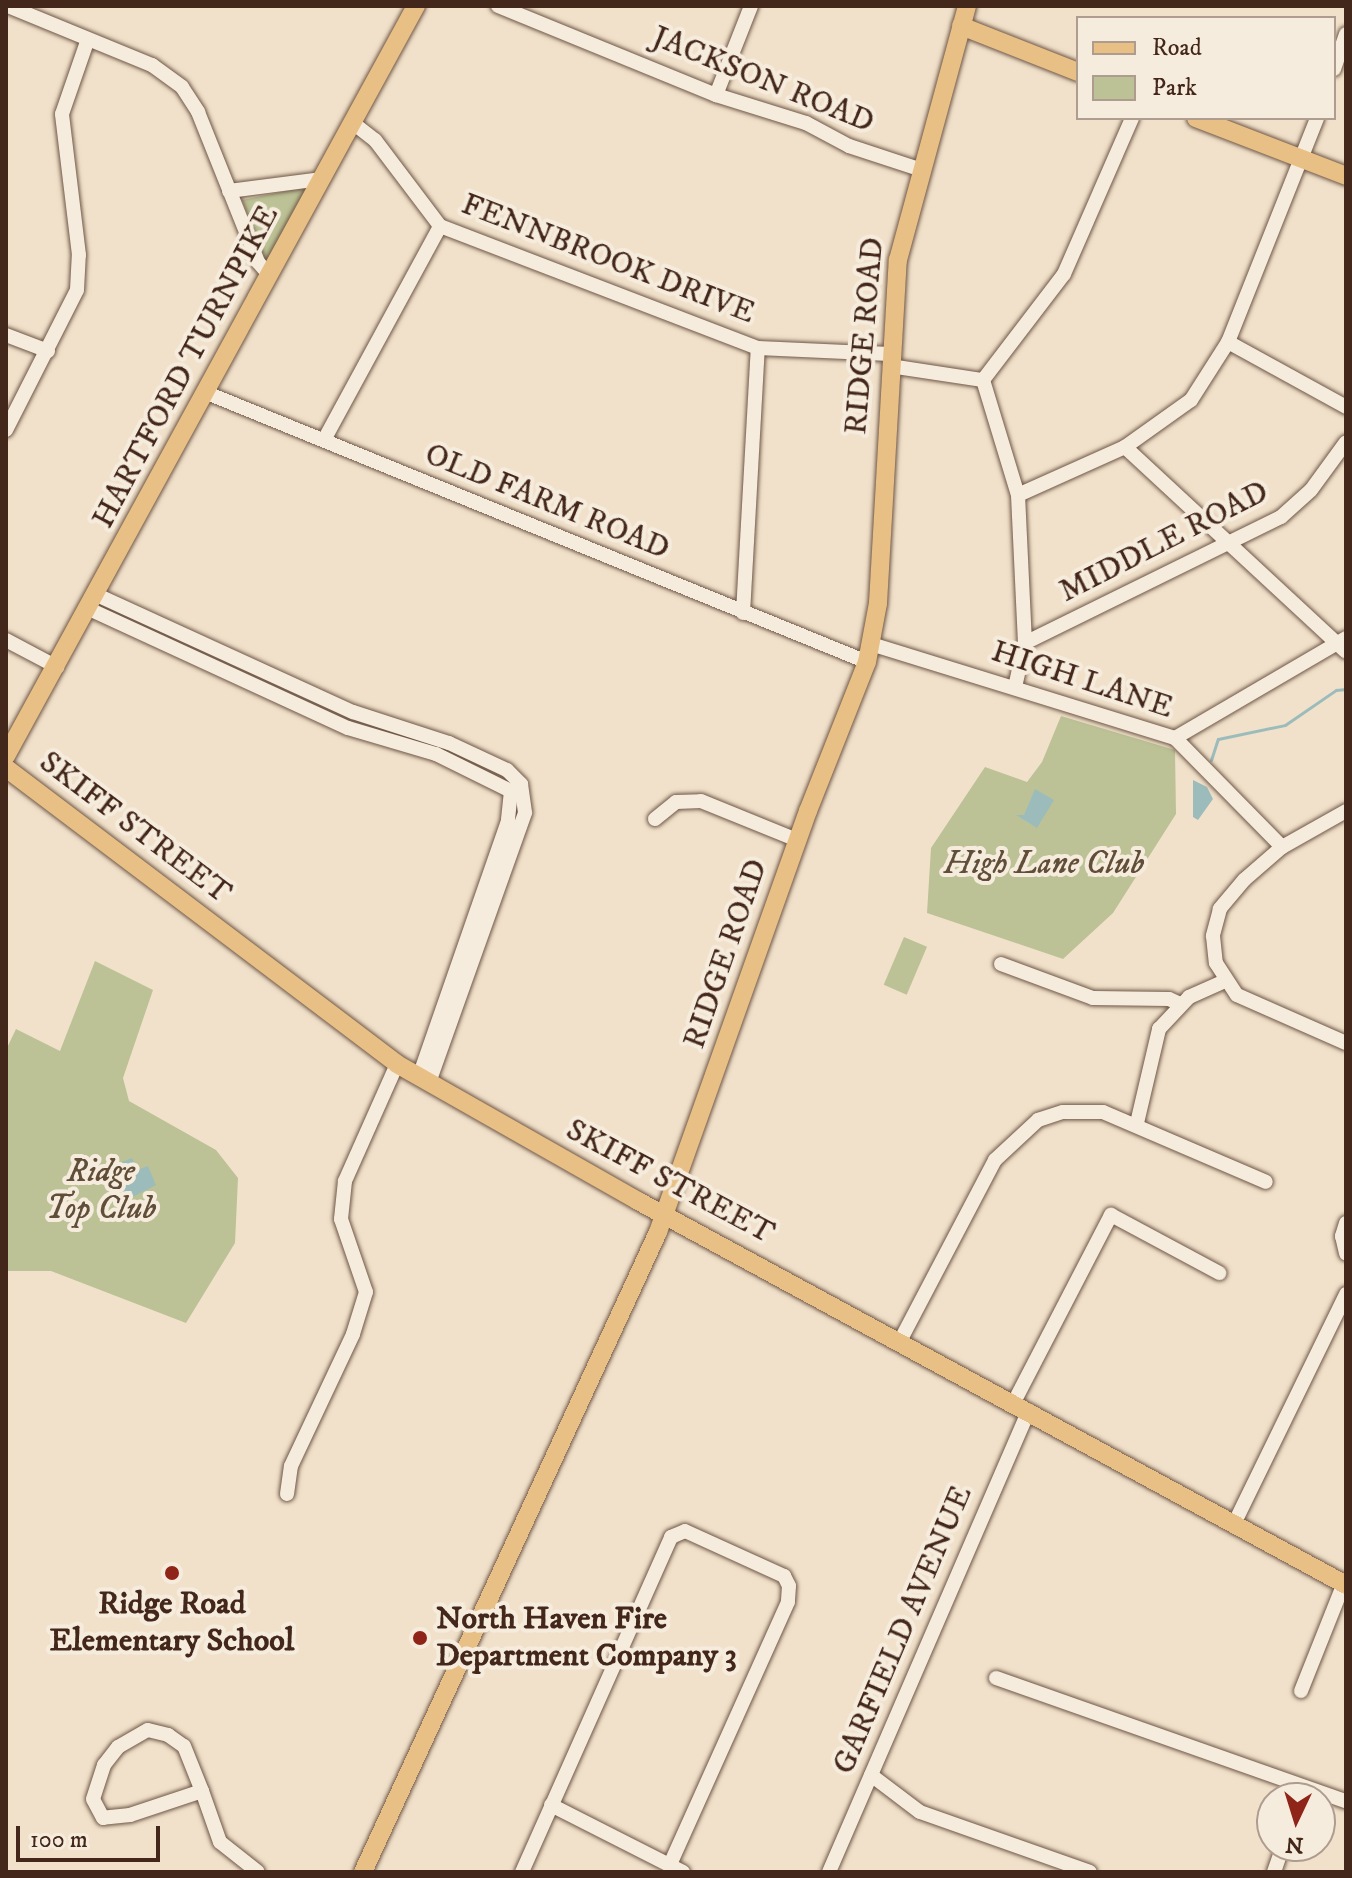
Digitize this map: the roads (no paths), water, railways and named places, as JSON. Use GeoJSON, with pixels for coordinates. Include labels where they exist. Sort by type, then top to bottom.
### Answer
{"type":"FeatureCollection","features":[{"type":"Feature","properties":{"kind":"main road","name":"HARTFORD TURNPIKE"},"geometry":{"type":"LineString","coordinates":[[6,756],[93,602],[416,6]]}},
{"type":"Feature","properties":{"kind":"main road"},"geometry":{"type":"LineString","coordinates":[[963,12],[1076,71]]}},
{"type":"Feature","properties":{"kind":"main road","name":"RIDGE ROAD"},"geometry":{"type":"LineString","coordinates":[[363,1872],[665,1215],[797,840],[869,653],[898,260],[919,169],[963,12]]}},
{"type":"Feature","properties":{"kind":"main road"},"geometry":{"type":"LineString","coordinates":[[1201,120],[1346,176]]}},
{"type":"Feature","properties":{"kind":"main road","name":"SKIFF STREET"},"geometry":{"type":"LineString","coordinates":[[6,768],[397,1064],[665,1215],[901,1339],[1345,1584]]}},
{"type":"Feature","properties":{"kind":"street"},"geometry":{"type":"LineString","coordinates":[[8,6],[152,65],[182,87],[198,112],[258,262],[270,276]]}},
{"type":"Feature","properties":{"kind":"street","name":"JACKSON ROAD"},"geometry":{"type":"LineString","coordinates":[[498,6],[716,95],[806,123],[849,146],[919,169]]}},
{"type":"Feature","properties":{"kind":"street"},"geometry":{"type":"LineString","coordinates":[[716,95],[751,6]]}},
{"type":"Feature","properties":{"kind":"street"},"geometry":{"type":"LineString","coordinates":[[1336,63],[1346,34]]}},
{"type":"Feature","properties":{"kind":"street"},"geometry":{"type":"LineString","coordinates":[[6,430],[71,309],[79,271],[62,114],[88,39]]}},
{"type":"Feature","properties":{"kind":"street"},"geometry":{"type":"LineString","coordinates":[[1015,687],[1025,643],[1018,495],[983,380],[1064,274],[1131,120]]}},
{"type":"Feature","properties":{"kind":"street"},"geometry":{"type":"LineString","coordinates":[[1018,495],[1125,447],[1191,400],[1228,342],[1316,120]]}},
{"type":"Feature","properties":{"kind":"street","name":"FENNBROOK DRIVE"},"geometry":{"type":"LineString","coordinates":[[353,123],[375,140],[440,226],[758,348],[890,360],[983,380]]}},
{"type":"Feature","properties":{"kind":"street"},"geometry":{"type":"LineString","coordinates":[[229,191],[322,179]]}},
{"type":"Feature","properties":{"kind":"street"},"geometry":{"type":"LineString","coordinates":[[324,440],[440,226]]}},
{"type":"Feature","properties":{"kind":"street"},"geometry":{"type":"LineString","coordinates":[[6,335],[48,351]]}},
{"type":"Feature","properties":{"kind":"street"},"geometry":{"type":"LineString","coordinates":[[1228,342],[1346,407]]}},
{"type":"Feature","properties":{"kind":"street"},"geometry":{"type":"LineString","coordinates":[[743,613],[758,348]]}},
{"type":"Feature","properties":{"kind":"street","name":"OLD FARM ROAD"},"geometry":{"type":"LineString","coordinates":[[207,393],[743,613],[869,653]]}},
{"type":"Feature","properties":{"kind":"street","name":"MIDDLE ROAD"},"geometry":{"type":"LineString","coordinates":[[1025,643],[1229,547],[1281,517],[1311,490],[1346,442]]}},
{"type":"Feature","properties":{"kind":"street"},"geometry":{"type":"LineString","coordinates":[[1125,447],[1229,547],[1343,645],[1175,738]]}},
{"type":"Feature","properties":{"kind":"street"},"geometry":{"type":"LineString","coordinates":[[93,602],[368,718],[449,743],[507,770],[525,813],[478,927],[424,1080]]}},
{"type":"Feature","properties":{"kind":"street"},"geometry":{"type":"LineString","coordinates":[[93,602],[308,711],[361,734],[436,754],[516,788]]}},
{"type":"Feature","properties":{"kind":"street"},"geometry":{"type":"LineString","coordinates":[[6,640],[57,667]]}},
{"type":"Feature","properties":{"kind":"street","name":"HIGH LANE"},"geometry":{"type":"LineString","coordinates":[[869,653],[1015,687],[1175,738],[1282,847]]}},
{"type":"Feature","properties":{"kind":"street"},"geometry":{"type":"LineString","coordinates":[[308,711],[315,694]]}},
{"type":"Feature","properties":{"kind":"street"},"geometry":{"type":"LineString","coordinates":[[361,734],[368,718]]}},
{"type":"Feature","properties":{"kind":"street"},"geometry":{"type":"LineString","coordinates":[[655,819],[676,802],[701,801],[797,840]]}},
{"type":"Feature","properties":{"kind":"street"},"geometry":{"type":"LineString","coordinates":[[1346,811],[1282,847],[1220,909],[1213,950],[1225,981],[1248,1004],[1346,1043]]}},
{"type":"Feature","properties":{"kind":"street"},"geometry":{"type":"LineString","coordinates":[[1001,964],[1093,998],[1169,999],[1180,1004]]}},
{"type":"Feature","properties":{"kind":"street"},"geometry":{"type":"LineString","coordinates":[[1137,1123],[1152,1045],[1180,1004],[1225,981]]}},
{"type":"Feature","properties":{"kind":"street"},"geometry":{"type":"LineString","coordinates":[[287,1494],[291,1466],[353,1334],[366,1292],[341,1219],[345,1181],[397,1064]]}},
{"type":"Feature","properties":{"kind":"street"},"geometry":{"type":"LineString","coordinates":[[901,1339],[995,1160],[1027,1126],[1081,1111],[1137,1123],[1266,1182]]}},
{"type":"Feature","properties":{"kind":"street","name":"GARFIELD AVENUE"},"geometry":{"type":"LineString","coordinates":[[829,1872],[1021,1406],[1111,1215],[1219,1273]]}},
{"type":"Feature","properties":{"kind":"street"},"geometry":{"type":"LineString","coordinates":[[1346,1223],[1346,1254]]}},
{"type":"Feature","properties":{"kind":"street"},"geometry":{"type":"LineString","coordinates":[[1234,1524],[1346,1294]]}},
{"type":"Feature","properties":{"kind":"street"},"geometry":{"type":"LineString","coordinates":[[522,1872],[551,1805],[675,1531],[685,1531],[784,1576],[789,1586],[788,1602],[677,1869],[551,1805]]}},
{"type":"Feature","properties":{"kind":"street"},"geometry":{"type":"LineString","coordinates":[[1301,1691],[1345,1584]]}},
{"type":"Feature","properties":{"kind":"street"},"geometry":{"type":"LineString","coordinates":[[996,1678],[1275,1782]]}},
{"type":"Feature","properties":{"kind":"street"},"geometry":{"type":"LineString","coordinates":[[202,1791],[114,1819],[99,1815],[93,1799],[112,1752],[148,1730],[168,1735],[184,1746],[202,1791],[220,1842],[258,1872]]}},
{"type":"Feature","properties":{"kind":"street"},"geometry":{"type":"LineString","coordinates":[[871,1775],[920,1812],[1090,1872]]}},
{"type":"Feature","properties":{"kind":"water"},"geometry":{"type":"Polygon","coordinates":[[[1193,780],[1207,787],[1213,799],[1198,820],[1193,817],[1193,780]]]}},
{"type":"Feature","properties":{"kind":"water"},"geometry":{"type":"Polygon","coordinates":[[[1035,789],[1054,800],[1037,828],[1016,815],[1024,815],[1035,789]]]}},
{"type":"Feature","properties":{"kind":"water"},"geometry":{"type":"Polygon","coordinates":[[[132,1158],[137,1170],[148,1166],[156,1185],[125,1201],[116,1179],[124,1176],[119,1163],[132,1158]]]}},
{"type":"Feature","properties":{"kind":"waterway"},"geometry":{"type":"LineString","coordinates":[[1211,760],[1218,739],[1285,725],[1336,690],[1346,689]]}},
{"type":"Feature","properties":{"kind":"place","name":"Ridge Road Elementary School"},"geometry":{"type":"Point","coordinates":[172,1573]}},
{"type":"Feature","properties":{"kind":"place","name":"North Haven Fire Department Company 3"},"geometry":{"type":"Point","coordinates":[420,1638]}},
{"type":"Feature","properties":{"kind":"park label","name":"High Lane Club"},"geometry":{"type":"Point","coordinates":[1044,864]}},
{"type":"Feature","properties":{"kind":"park label","name":"Ridge Top Club"},"geometry":{"type":"Point","coordinates":[101,1192]}}]}
